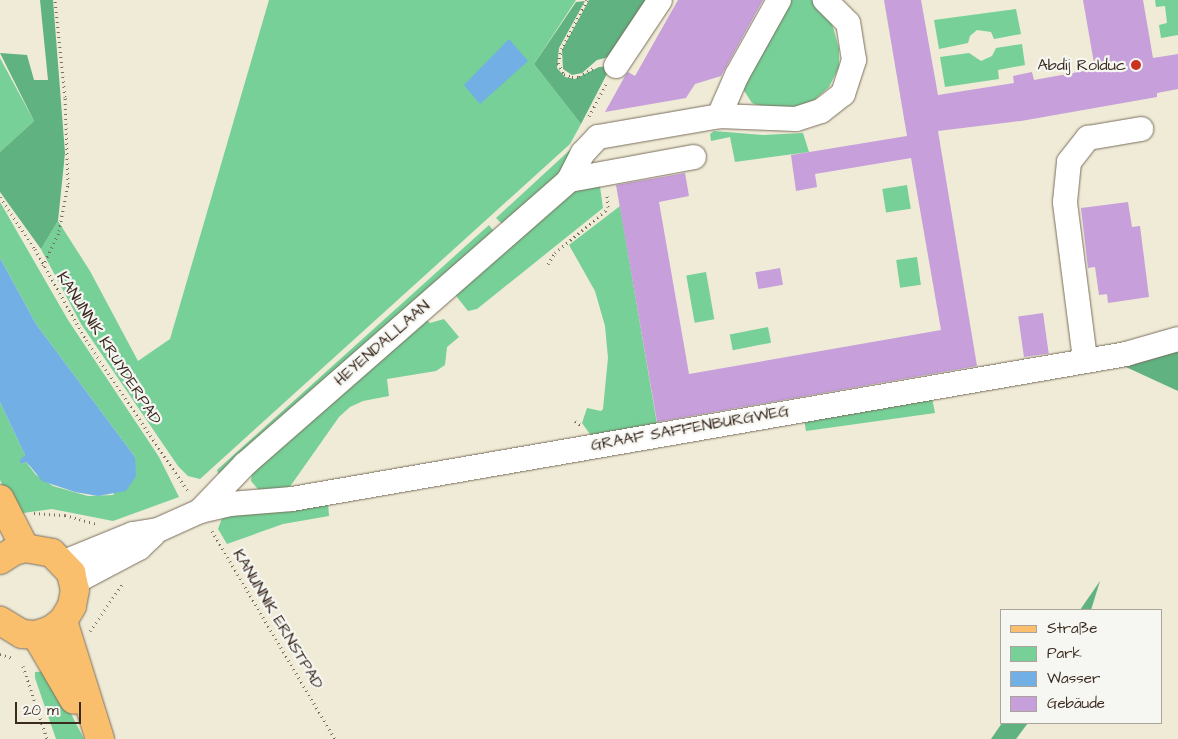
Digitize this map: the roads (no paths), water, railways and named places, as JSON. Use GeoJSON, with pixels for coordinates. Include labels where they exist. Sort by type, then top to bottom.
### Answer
{"type":"FeatureCollection","features":[{"type":"Feature","properties":{"kind":"main road"},"geometry":{"type":"LineString","coordinates":[[7,537],[46,551],[69,573],[72,606],[54,639]]}},
{"type":"Feature","properties":{"kind":"main road"},"geometry":{"type":"LineString","coordinates":[[0,621],[9,629],[54,639]]}},
{"type":"Feature","properties":{"kind":"main road"},"geometry":{"type":"LineString","coordinates":[[54,639],[100,739]]}},
{"type":"Feature","properties":{"kind":"street"},"geometry":{"type":"LineString","coordinates":[[607,65],[660,0]]}},
{"type":"Feature","properties":{"kind":"street"},"geometry":{"type":"LineString","coordinates":[[779,0],[737,75],[719,116],[786,120],[814,115],[832,105],[843,94],[853,67],[844,0]]}},
{"type":"Feature","properties":{"kind":"street"},"geometry":{"type":"LineString","coordinates":[[825,0],[848,23]]}},
{"type":"Feature","properties":{"kind":"street","name":"HEYENDALLAAN"},"geometry":{"type":"LineString","coordinates":[[200,511],[245,464],[570,180],[583,153],[598,137],[719,116]]}},
{"type":"Feature","properties":{"kind":"street"},"geometry":{"type":"LineString","coordinates":[[1085,359],[1065,202],[1069,162],[1088,138],[1141,129]]}},
{"type":"Feature","properties":{"kind":"street"},"geometry":{"type":"LineString","coordinates":[[570,180],[694,157]]}},
{"type":"Feature","properties":{"kind":"street","name":"GRAAF SAFFENBURGWEG"},"geometry":{"type":"LineString","coordinates":[[69,573],[139,548],[158,530],[200,511],[230,504],[1085,359],[1126,354],[1178,339]]}},
{"type":"Feature","properties":{"kind":"water"},"geometry":{"type":"Polygon","coordinates":[[[509,39],[528,61],[480,104],[464,85],[509,39]]]}},
{"type":"Feature","properties":{"kind":"water"},"geometry":{"type":"Polygon","coordinates":[[[0,258],[36,324],[135,457],[136,476],[126,491],[98,496],[75,492],[42,481],[26,462],[21,464],[20,460],[25,455],[0,402],[0,258]]]}},
{"type":"Feature","properties":{"kind":"place","name":"Abdij Rolduc"},"geometry":{"type":"Point","coordinates":[1136,65]}}]}
